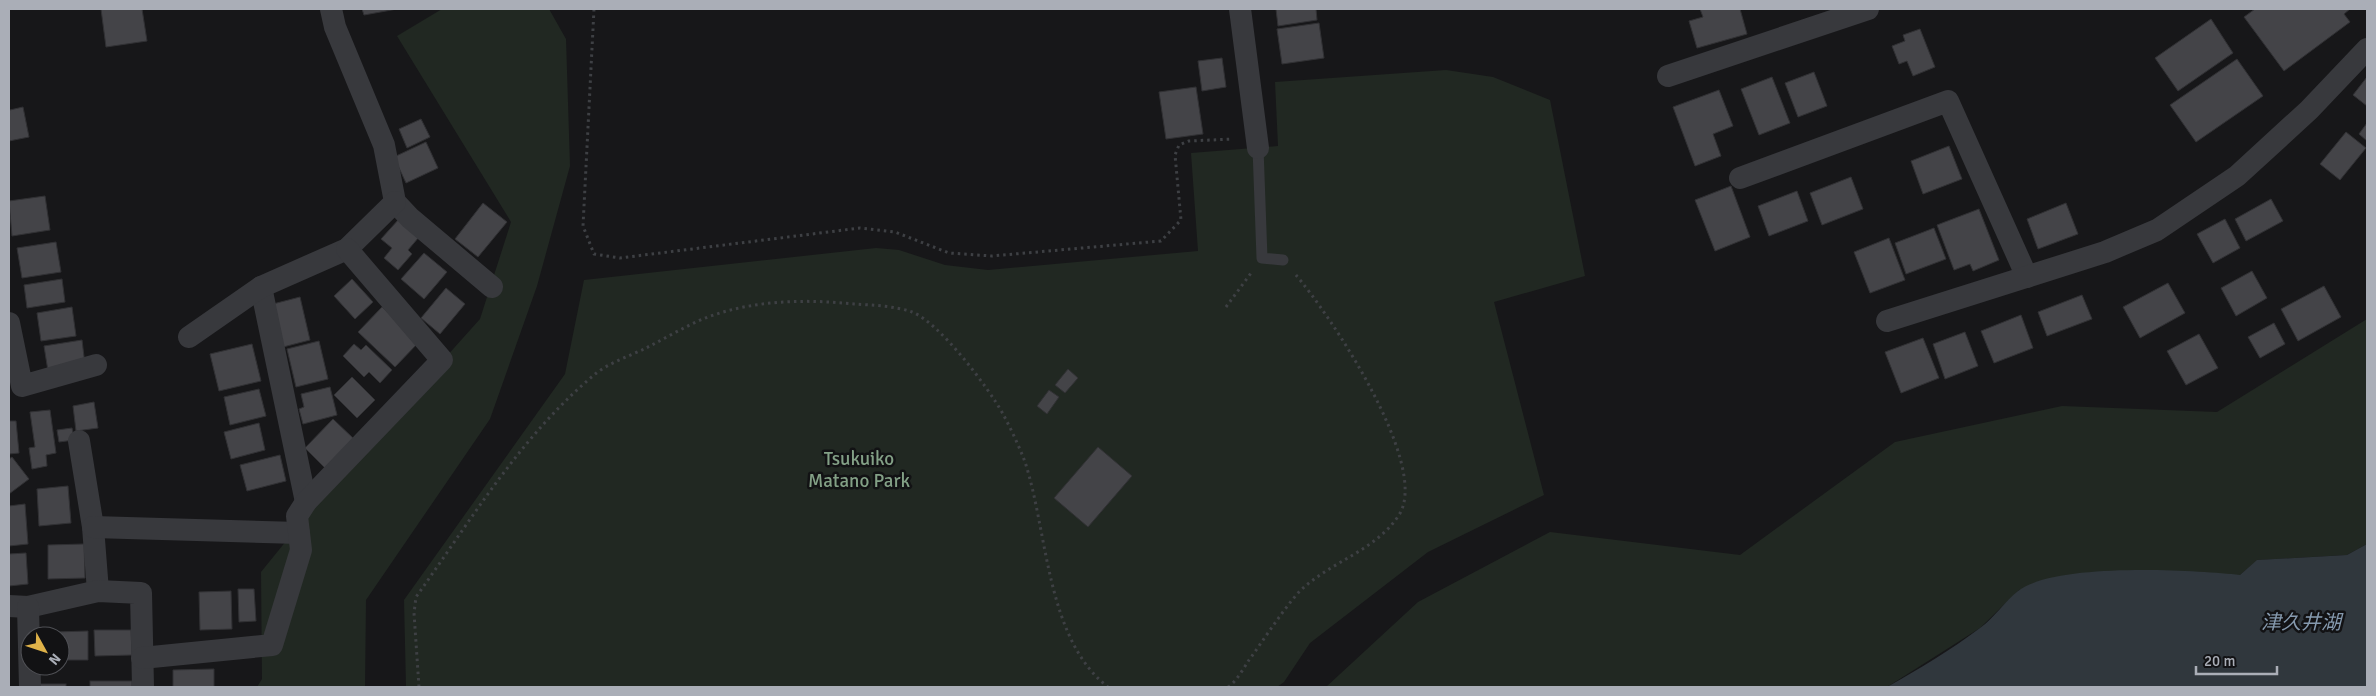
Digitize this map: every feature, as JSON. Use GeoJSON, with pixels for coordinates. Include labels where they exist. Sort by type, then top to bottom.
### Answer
{"type":"FeatureCollection","features":[{"type":"Feature","properties":{"kind":"street"},"geometry":{"type":"LineString","coordinates":[[331,9],[335,27],[384,145],[394,202],[410,218],[492,287]]}},
{"type":"Feature","properties":{"kind":"street"},"geometry":{"type":"LineString","coordinates":[[1240,9],[1258,143]]}},
{"type":"Feature","properties":{"kind":"street"},"geometry":{"type":"LineString","coordinates":[[1668,76],[1868,9]]}},
{"type":"Feature","properties":{"kind":"street"},"geometry":{"type":"LineString","coordinates":[[1887,322],[2105,252],[2157,230],[2237,176],[2310,110],[2367,49]]}},
{"type":"Feature","properties":{"kind":"street"},"geometry":{"type":"LineString","coordinates":[[1740,178],[1948,100],[2028,277]]}},
{"type":"Feature","properties":{"kind":"street"},"geometry":{"type":"LineString","coordinates":[[189,337],[261,286],[347,249],[394,202]]}},
{"type":"Feature","properties":{"kind":"street"},"geometry":{"type":"LineString","coordinates":[[142,658],[272,645],[301,550],[297,516],[306,502],[442,360],[347,249]]}},
{"type":"Feature","properties":{"kind":"street"},"geometry":{"type":"LineString","coordinates":[[261,286],[306,502]]}},
{"type":"Feature","properties":{"kind":"street"},"geometry":{"type":"LineString","coordinates":[[9,322],[22,386],[96,365]]}},
{"type":"Feature","properties":{"kind":"street"},"geometry":{"type":"LineString","coordinates":[[79,441],[93,527],[98,591]]}},
{"type":"Feature","properties":{"kind":"street"},"geometry":{"type":"LineString","coordinates":[[93,527],[299,534]]}},
{"type":"Feature","properties":{"kind":"street"},"geometry":{"type":"LineString","coordinates":[[30,687],[18,606],[98,591],[141,593],[143,687]]}},
{"type":"Feature","properties":{"kind":"lane"},"geometry":{"type":"LineString","coordinates":[[1258,143],[1262,258],[1283,260]]}},
{"type":"Feature","properties":{"kind":"path"},"geometry":{"type":"LineString","coordinates":[[594,9],[583,226],[594,254],[620,258],[860,228],[895,232],[949,252],[992,256],[1161,241],[1181,220],[1175,155],[1179,145],[1189,141],[1258,143]]}},
{"type":"Feature","properties":{"kind":"path"},"geometry":{"type":"LineString","coordinates":[[1226,307],[1262,258]]}},
{"type":"Feature","properties":{"kind":"path"},"geometry":{"type":"LineString","coordinates":[[1228,687],[1299,592],[1317,577],[1383,536],[1400,513],[1406,483],[1400,450],[1364,375],[1314,296],[1283,260]]}},
{"type":"Feature","properties":{"kind":"path"},"geometry":{"type":"LineString","coordinates":[[418,687],[414,613],[416,597],[523,446],[556,409],[597,372],[708,318],[760,304],[824,301],[871,305],[913,312],[948,338],[970,366],[1002,413],[1024,462],[1053,583],[1067,628],[1086,664],[1108,687]]}},
{"type":"Feature","properties":{"kind":"green space"},"geometry":{"type":"Polygon","coordinates":[[[442,9],[549,9],[566,39],[570,166],[537,286],[490,419],[366,600],[365,687],[257,687],[262,679],[261,572],[334,482],[480,319],[511,222],[397,36],[442,9]]]}},
{"type":"Feature","properties":{"kind":"green space","name":"Tsukuiko Matano Park"},"geometry":{"type":"Polygon","coordinates":[[[1446,70],[1493,77],[1550,100],[1585,276],[1494,302],[1544,495],[1428,552],[1310,643],[1284,682],[1277,687],[406,687],[404,600],[565,374],[584,280],[876,248],[899,250],[945,265],[988,270],[1198,251],[1191,153],[1278,146],[1275,82],[1446,70]]]}},
{"type":"Feature","properties":{"kind":"green space"},"geometry":{"type":"Polygon","coordinates":[[[2367,319],[2367,544],[2347,555],[2258,560],[2240,575],[2019,590],[1980,628],[1887,687],[1326,687],[1418,602],[1550,532],[1740,555],[1895,442],[2062,406],[2217,412],[2367,319]]]}},
{"type":"Feature","properties":{"kind":"water","name":"津久井湖"},"geometry":{"type":"Polygon","coordinates":[[[2367,544],[2367,687],[1887,687],[1935,659],[1969,636],[1985,624],[2018,591],[2037,582],[2062,576],[2126,570],[2191,571],[2240,575],[2257,560],[2347,555],[2367,544]]]}},
{"type":"Feature","properties":{"kind":"building"},"geometry":{"type":"Polygon","coordinates":[[[101,9],[142,9],[147,41],[106,47],[101,9]]]}},
{"type":"Feature","properties":{"kind":"building"},"geometry":{"type":"Polygon","coordinates":[[[362,9],[397,9],[364,15],[362,9]]]}},
{"type":"Feature","properties":{"kind":"building"},"geometry":{"type":"Polygon","coordinates":[[[1276,9],[1316,9],[1317,20],[1278,26],[1276,9]]]}},
{"type":"Feature","properties":{"kind":"building"},"geometry":{"type":"Polygon","coordinates":[[[1700,9],[1740,9],[1747,34],[1697,48],[1689,21],[1703,17],[1700,9]]]}},
{"type":"Feature","properties":{"kind":"building"},"geometry":{"type":"Polygon","coordinates":[[[2255,9],[2350,9],[2344,14],[2350,22],[2284,71],[2244,17],[2255,9]]]}},
{"type":"Feature","properties":{"kind":"building"},"geometry":{"type":"Polygon","coordinates":[[[2211,19],[2233,53],[2178,91],[2155,58],[2211,19]]]}},
{"type":"Feature","properties":{"kind":"building"},"geometry":{"type":"Polygon","coordinates":[[[1319,23],[1324,58],[1282,64],[1277,29],[1319,23]]]}},
{"type":"Feature","properties":{"kind":"building"},"geometry":{"type":"Polygon","coordinates":[[[1920,29],[1935,67],[1913,76],[1907,61],[1899,64],[1892,46],[1905,41],[1903,35],[1920,29]]]}},
{"type":"Feature","properties":{"kind":"building"},"geometry":{"type":"Polygon","coordinates":[[[1222,58],[1226,87],[1202,91],[1198,61],[1222,58]]]}},
{"type":"Feature","properties":{"kind":"building"},"geometry":{"type":"Polygon","coordinates":[[[2237,59],[2263,96],[2196,142],[2170,105],[2237,59]]]}},
{"type":"Feature","properties":{"kind":"building"},"geometry":{"type":"Polygon","coordinates":[[[1814,72],[1827,106],[1798,117],[1785,83],[1814,72]]]}},
{"type":"Feature","properties":{"kind":"building"},"geometry":{"type":"Polygon","coordinates":[[[1772,77],[1790,123],[1759,135],[1741,89],[1772,77]]]}},
{"type":"Feature","properties":{"kind":"building"},"geometry":{"type":"Polygon","coordinates":[[[2367,77],[2367,106],[2353,95],[2367,77]]]}},
{"type":"Feature","properties":{"kind":"building"},"geometry":{"type":"Polygon","coordinates":[[[1196,87],[1203,134],[1166,139],[1159,92],[1196,87]]]}},
{"type":"Feature","properties":{"kind":"building"},"geometry":{"type":"Polygon","coordinates":[[[1719,90],[1733,126],[1713,134],[1721,156],[1695,166],[1673,107],[1719,90]]]}},
{"type":"Feature","properties":{"kind":"building"},"geometry":{"type":"Polygon","coordinates":[[[9,107],[10,110],[23,107],[29,137],[9,141],[9,107]]]}},
{"type":"Feature","properties":{"kind":"building"},"geometry":{"type":"Polygon","coordinates":[[[421,119],[430,137],[407,148],[399,129],[421,119]]]}},
{"type":"Feature","properties":{"kind":"building"},"geometry":{"type":"Polygon","coordinates":[[[2367,123],[2367,141],[2359,134],[2367,123]]]}},
{"type":"Feature","properties":{"kind":"building"},"geometry":{"type":"Polygon","coordinates":[[[2346,132],[2366,148],[2340,180],[2320,164],[2346,132]]]}},
{"type":"Feature","properties":{"kind":"building"},"geometry":{"type":"Polygon","coordinates":[[[426,142],[438,168],[406,183],[394,157],[426,142]]]}},
{"type":"Feature","properties":{"kind":"building"},"geometry":{"type":"Polygon","coordinates":[[[1949,146],[1962,179],[1923,194],[1911,161],[1949,146]]]}},
{"type":"Feature","properties":{"kind":"building"},"geometry":{"type":"Polygon","coordinates":[[[1851,177],[1863,209],[1822,225],[1810,193],[1851,177]]]}},
{"type":"Feature","properties":{"kind":"building"},"geometry":{"type":"Polygon","coordinates":[[[1731,186],[1750,237],[1715,251],[1695,200],[1731,186]]]}},
{"type":"Feature","properties":{"kind":"building"},"geometry":{"type":"Polygon","coordinates":[[[1797,191],[1808,221],[1769,236],[1758,206],[1797,191]]]}},
{"type":"Feature","properties":{"kind":"building"},"geometry":{"type":"Polygon","coordinates":[[[45,196],[50,230],[12,236],[9,201],[45,196]]]}},
{"type":"Feature","properties":{"kind":"building"},"geometry":{"type":"Polygon","coordinates":[[[2271,199],[2283,221],[2246,241],[2235,219],[2271,199]]]}},
{"type":"Feature","properties":{"kind":"building"},"geometry":{"type":"Polygon","coordinates":[[[483,203],[507,222],[478,257],[455,239],[483,203]]]}},
{"type":"Feature","properties":{"kind":"building"},"geometry":{"type":"Polygon","coordinates":[[[2066,203],[2078,234],[2038,249],[2027,219],[2066,203]]]}},
{"type":"Feature","properties":{"kind":"building"},"geometry":{"type":"Polygon","coordinates":[[[1979,209],[1999,260],[1973,271],[1970,264],[1954,270],[1937,225],[1979,209]]]}},
{"type":"Feature","properties":{"kind":"building"},"geometry":{"type":"Polygon","coordinates":[[[399,219],[419,237],[408,250],[412,254],[398,270],[384,258],[392,248],[381,239],[399,219]]]}},
{"type":"Feature","properties":{"kind":"building"},"geometry":{"type":"Polygon","coordinates":[[[2225,219],[2240,248],[2213,263],[2197,234],[2225,219]]]}},
{"type":"Feature","properties":{"kind":"building"},"geometry":{"type":"Polygon","coordinates":[[[1934,228],[1946,259],[1906,274],[1895,243],[1934,228]]]}},
{"type":"Feature","properties":{"kind":"building"},"geometry":{"type":"Polygon","coordinates":[[[1889,238],[1905,280],[1870,293],[1854,252],[1889,238]]]}},
{"type":"Feature","properties":{"kind":"building"},"geometry":{"type":"Polygon","coordinates":[[[56,242],[61,272],[22,278],[17,248],[56,242]]]}},
{"type":"Feature","properties":{"kind":"building"},"geometry":{"type":"Polygon","coordinates":[[[424,253],[447,272],[424,299],[401,279],[424,253]]]}},
{"type":"Feature","properties":{"kind":"building"},"geometry":{"type":"Polygon","coordinates":[[[2252,271],[2267,298],[2236,316],[2221,288],[2252,271]]]}},
{"type":"Feature","properties":{"kind":"building"},"geometry":{"type":"Polygon","coordinates":[[[62,279],[65,302],[27,308],[24,285],[62,279]]]}},
{"type":"Feature","properties":{"kind":"building"},"geometry":{"type":"Polygon","coordinates":[[[352,279],[373,302],[355,319],[334,296],[352,279]]]}},
{"type":"Feature","properties":{"kind":"building"},"geometry":{"type":"Polygon","coordinates":[[[2168,283],[2185,313],[2140,338],[2123,307],[2168,283]]]}},
{"type":"Feature","properties":{"kind":"building"},"geometry":{"type":"Polygon","coordinates":[[[2324,286],[2341,317],[2298,341],[2281,309],[2324,286]]]}},
{"type":"Feature","properties":{"kind":"building"},"geometry":{"type":"Polygon","coordinates":[[[446,288],[465,304],[440,334],[421,318],[446,288]]]}},
{"type":"Feature","properties":{"kind":"building"},"geometry":{"type":"Polygon","coordinates":[[[2082,295],[2092,319],[2047,336],[2038,312],[2082,295]]]}},
{"type":"Feature","properties":{"kind":"building"},"geometry":{"type":"Polygon","coordinates":[[[300,297],[310,340],[283,347],[273,304],[300,297]]]}},
{"type":"Feature","properties":{"kind":"building"},"geometry":{"type":"Polygon","coordinates":[[[72,307],[76,336],[41,341],[37,313],[72,307]]]}},
{"type":"Feature","properties":{"kind":"building"},"geometry":{"type":"Polygon","coordinates":[[[382,307],[418,343],[395,367],[358,332],[382,307]]]}},
{"type":"Feature","properties":{"kind":"building"},"geometry":{"type":"Polygon","coordinates":[[[2021,315],[2033,348],[1994,363],[1981,331],[2021,315]]]}},
{"type":"Feature","properties":{"kind":"building"},"geometry":{"type":"Polygon","coordinates":[[[2274,323],[2285,344],[2260,358],[2248,337],[2274,323]]]}},
{"type":"Feature","properties":{"kind":"building"},"geometry":{"type":"Polygon","coordinates":[[[1965,332],[1978,366],[1945,379],[1933,344],[1965,332]]]}},
{"type":"Feature","properties":{"kind":"building"},"geometry":{"type":"Polygon","coordinates":[[[2199,334],[2218,368],[2186,385],[2167,351],[2199,334]]]}},
{"type":"Feature","properties":{"kind":"building"},"geometry":{"type":"Polygon","coordinates":[[[1923,338],[1939,378],[1901,393],[1885,352],[1923,338]]]}},
{"type":"Feature","properties":{"kind":"building"},"geometry":{"type":"Polygon","coordinates":[[[82,340],[85,365],[48,371],[44,346],[82,340]]]}},
{"type":"Feature","properties":{"kind":"building"},"geometry":{"type":"Polygon","coordinates":[[[319,341],[328,379],[296,387],[287,349],[319,341]]]}},
{"type":"Feature","properties":{"kind":"building"},"geometry":{"type":"Polygon","coordinates":[[[252,344],[261,381],[219,391],[210,354],[252,344]]]}},
{"type":"Feature","properties":{"kind":"building"},"geometry":{"type":"Polygon","coordinates":[[[354,344],[361,350],[366,345],[392,370],[380,383],[369,372],[364,377],[343,356],[354,344]]]}},
{"type":"Feature","properties":{"kind":"building"},"geometry":{"type":"Polygon","coordinates":[[[1068,369],[1078,378],[1065,393],[1055,385],[1068,369]]]}},
{"type":"Feature","properties":{"kind":"building"},"geometry":{"type":"Polygon","coordinates":[[[352,377],[375,400],[357,418],[334,395],[352,377]]]}},
{"type":"Feature","properties":{"kind":"building"},"geometry":{"type":"Polygon","coordinates":[[[330,387],[337,415],[303,424],[299,409],[304,407],[301,394],[330,387]]]}},
{"type":"Feature","properties":{"kind":"building"},"geometry":{"type":"Polygon","coordinates":[[[259,389],[266,416],[230,425],[224,397],[259,389]]]}},
{"type":"Feature","properties":{"kind":"building"},"geometry":{"type":"Polygon","coordinates":[[[1049,390],[1059,397],[1047,414],[1037,406],[1049,390]]]}},
{"type":"Feature","properties":{"kind":"building"},"geometry":{"type":"Polygon","coordinates":[[[94,402],[98,428],[76,431],[73,406],[94,402]]]}},
{"type":"Feature","properties":{"kind":"building"},"geometry":{"type":"Polygon","coordinates":[[[50,410],[56,453],[46,455],[47,466],[32,469],[29,448],[35,447],[30,412],[50,410]]]}},
{"type":"Feature","properties":{"kind":"building"},"geometry":{"type":"Polygon","coordinates":[[[333,419],[354,439],[326,469],[305,448],[333,419]]]}},
{"type":"Feature","properties":{"kind":"building"},"geometry":{"type":"Polygon","coordinates":[[[9,421],[16,421],[19,453],[9,454],[9,421]]]}},
{"type":"Feature","properties":{"kind":"building"},"geometry":{"type":"Polygon","coordinates":[[[259,423],[265,450],[231,459],[224,432],[259,423]]]}},
{"type":"Feature","properties":{"kind":"building"},"geometry":{"type":"Polygon","coordinates":[[[72,428],[74,440],[59,442],[57,430],[72,428]]]}},
{"type":"Feature","properties":{"kind":"building"},"geometry":{"type":"Polygon","coordinates":[[[1098,447],[1132,476],[1088,527],[1054,498],[1098,447]]]}},
{"type":"Feature","properties":{"kind":"building"},"geometry":{"type":"Polygon","coordinates":[[[280,455],[286,481],[247,491],[240,465],[280,455]]]}},
{"type":"Feature","properties":{"kind":"building"},"geometry":{"type":"Polygon","coordinates":[[[12,457],[29,479],[9,494],[9,459],[12,457]]]}},
{"type":"Feature","properties":{"kind":"building"},"geometry":{"type":"Polygon","coordinates":[[[68,486],[71,523],[39,526],[37,489],[68,486]]]}},
{"type":"Feature","properties":{"kind":"building"},"geometry":{"type":"Polygon","coordinates":[[[25,504],[28,544],[9,546],[9,506],[25,504]]]}},
{"type":"Feature","properties":{"kind":"building"},"geometry":{"type":"Polygon","coordinates":[[[84,544],[85,578],[48,579],[48,545],[84,544]]]}},
{"type":"Feature","properties":{"kind":"building"},"geometry":{"type":"Polygon","coordinates":[[[26,553],[28,584],[9,586],[9,554],[26,553]]]}},
{"type":"Feature","properties":{"kind":"building"},"geometry":{"type":"Polygon","coordinates":[[[238,589],[254,589],[256,621],[239,622],[238,589]]]}},
{"type":"Feature","properties":{"kind":"building"},"geometry":{"type":"Polygon","coordinates":[[[231,591],[232,629],[200,630],[199,592],[231,591]]]}},
{"type":"Feature","properties":{"kind":"building"},"geometry":{"type":"Polygon","coordinates":[[[94,630],[131,630],[132,655],[95,656],[94,630]]]}},
{"type":"Feature","properties":{"kind":"building"},"geometry":{"type":"Polygon","coordinates":[[[88,631],[88,660],[70,660],[70,632],[88,631]]]}},
{"type":"Feature","properties":{"kind":"building"},"geometry":{"type":"Polygon","coordinates":[[[214,669],[214,687],[173,687],[173,670],[214,669]]]}},
{"type":"Feature","properties":{"kind":"building"},"geometry":{"type":"Polygon","coordinates":[[[90,681],[132,681],[132,687],[90,687],[90,681]]]}},
{"type":"Feature","properties":{"kind":"building"},"geometry":{"type":"Polygon","coordinates":[[[36,684],[66,684],[66,687],[36,687],[36,684]]]}}]}
